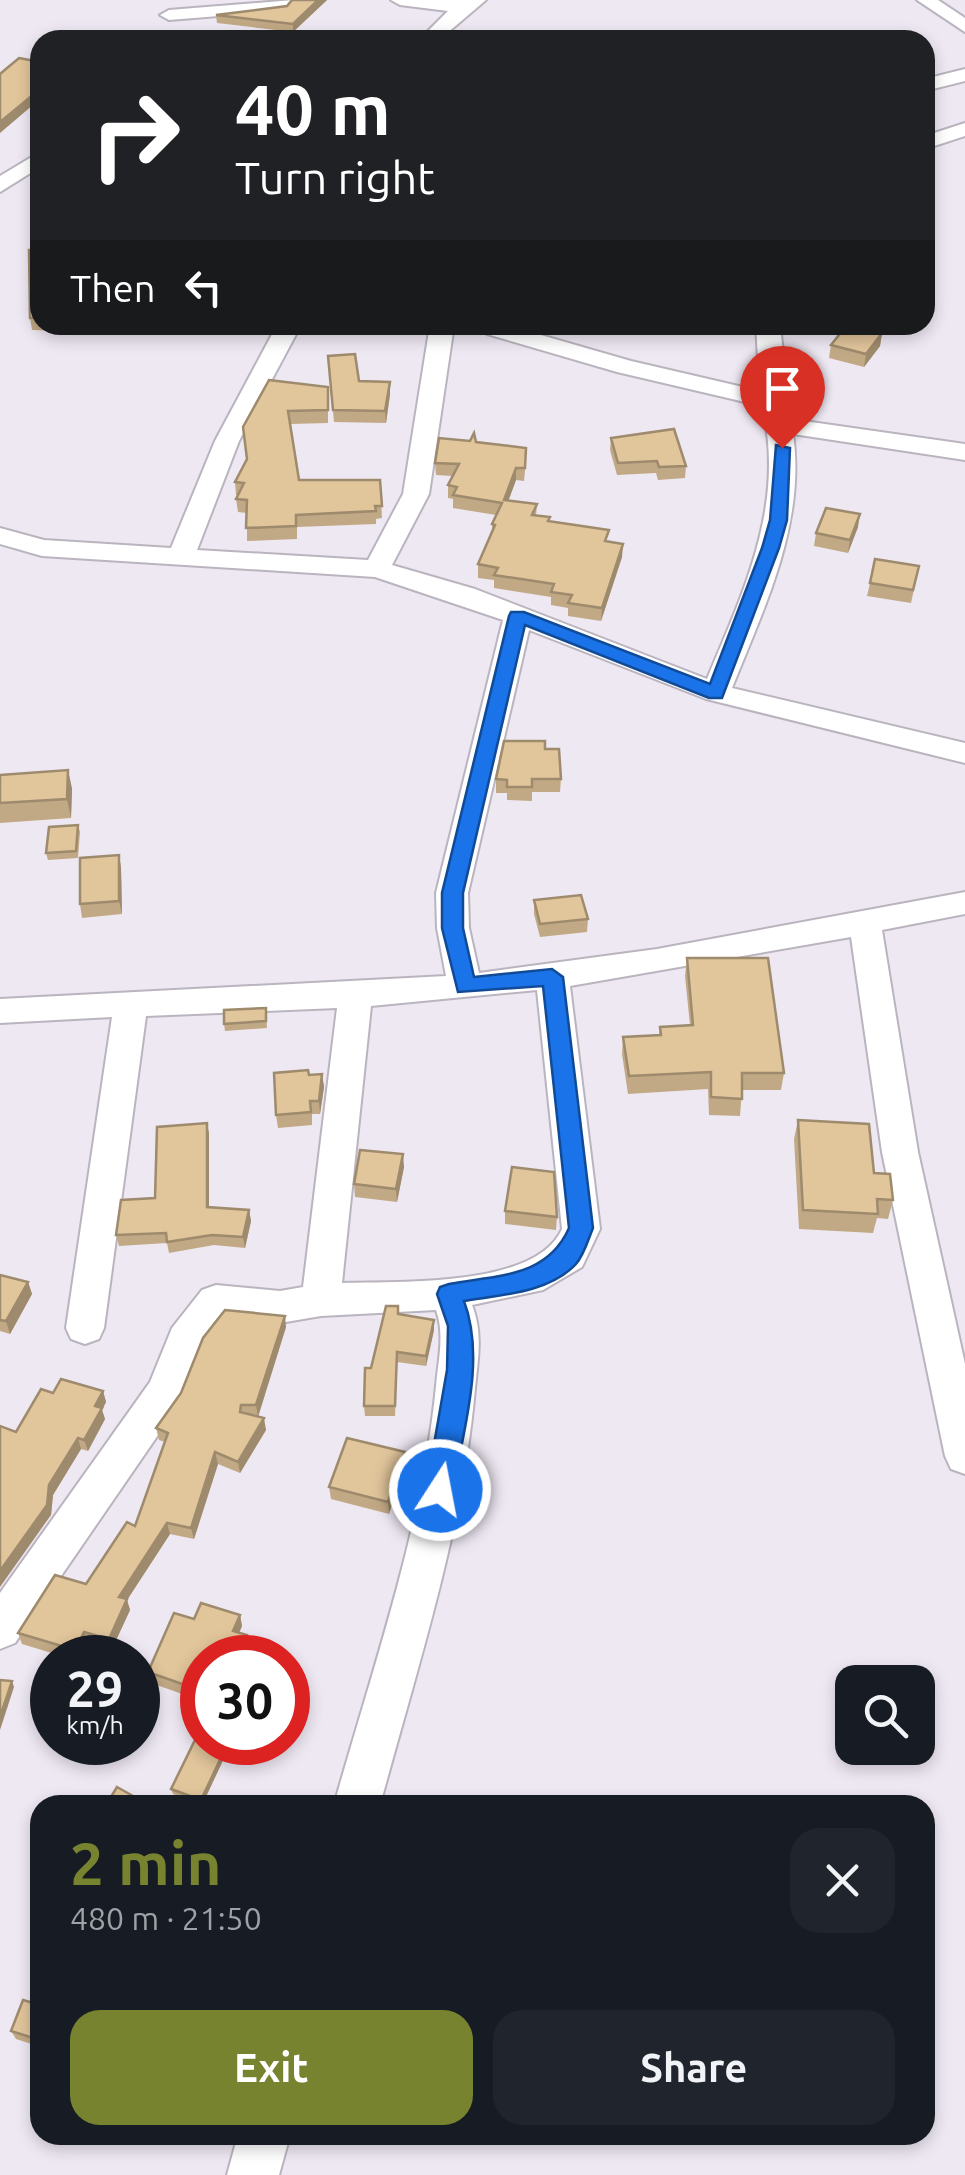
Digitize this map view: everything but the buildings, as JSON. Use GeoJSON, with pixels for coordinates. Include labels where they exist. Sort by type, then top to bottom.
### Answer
{"type":"FeatureCollection","features":[{"type":"Feature","properties":{"kind":"street"},"geometry":{"type":"LineString","coordinates":[[170,14],[262,10],[280,6],[285,0]]}},
{"type":"Feature","properties":{"kind":"street"},"geometry":{"type":"LineString","coordinates":[[400,0],[470,4]]}},
{"type":"Feature","properties":{"kind":"street"},"geometry":{"type":"LineString","coordinates":[[926,0],[965,26]]}},
{"type":"Feature","properties":{"kind":"street"},"geometry":{"type":"LineString","coordinates":[[440,30],[470,4]]}},
{"type":"Feature","properties":{"kind":"street"},"geometry":{"type":"LineString","coordinates":[[935,82],[965,75]]}},
{"type":"Feature","properties":{"kind":"street"},"geometry":{"type":"LineString","coordinates":[[935,139],[965,129]]}},
{"type":"Feature","properties":{"kind":"street"},"geometry":{"type":"LineString","coordinates":[[0,186],[30,166]]}},
{"type":"Feature","properties":{"kind":"street"},"geometry":{"type":"LineString","coordinates":[[181,557],[227,441],[284,335]]}},
{"type":"Feature","properties":{"kind":"street"},"geometry":{"type":"LineString","coordinates":[[377,569],[416,494],[440,335]]}},
{"type":"Feature","properties":{"kind":"street"},"geometry":{"type":"LineString","coordinates":[[515,335],[778,413],[965,452]]}},
{"type":"Feature","properties":{"kind":"street"},"geometry":{"type":"LineString","coordinates":[[716,694],[763,575],[778,520],[783,472],[769,335]]}},
{"type":"Feature","properties":{"kind":"street"},"geometry":{"type":"LineString","coordinates":[[0,536],[42,548],[377,569],[466,595],[716,694],[965,754]]}},
{"type":"Feature","properties":{"kind":"street"},"geometry":{"type":"LineString","coordinates":[[465,986],[453,928],[452,893],[518,616]]}},
{"type":"Feature","properties":{"kind":"street"},"geometry":{"type":"LineString","coordinates":[[0,1011],[465,986],[552,977],[621,968],[965,903]]}},
{"type":"Feature","properties":{"kind":"street"},"geometry":{"type":"LineString","coordinates":[[865,923],[900,1152],[965,1456]]}},
{"type":"Feature","properties":{"kind":"street"},"geometry":{"type":"LineString","coordinates":[[0,1630],[166,1392],[186,1340],[216,1301],[280,1306],[322,1300],[449,1294],[530,1279],[569,1256],[581,1228],[552,977]]}},
{"type":"Feature","properties":{"kind":"street"},"geometry":{"type":"LineString","coordinates":[[322,1300],[356,992]]}},
{"type":"Feature","properties":{"kind":"street"},"geometry":{"type":"LineString","coordinates":[[84,1328],[131,1002]]}},
{"type":"Feature","properties":{"kind":"street"},"geometry":{"type":"LineString","coordinates":[[359,1795],[427,1556],[452,1425],[461,1326],[449,1294]]}},
{"type":"Feature","properties":{"kind":"street"},"geometry":{"type":"LineString","coordinates":[[252,2175],[261,2145]]}},
{"type":"Feature","properties":{"kind":"route"},"geometry":{"type":"LineString","coordinates":[[440,1490],[460,1370],[461,1326],[449,1294],[530,1279],[553,1268],[569,1256],[581,1228],[552,977],[465,986],[453,928],[452,893],[518,616],[716,694],[771,548],[778,520],[782,448]]}}]}
